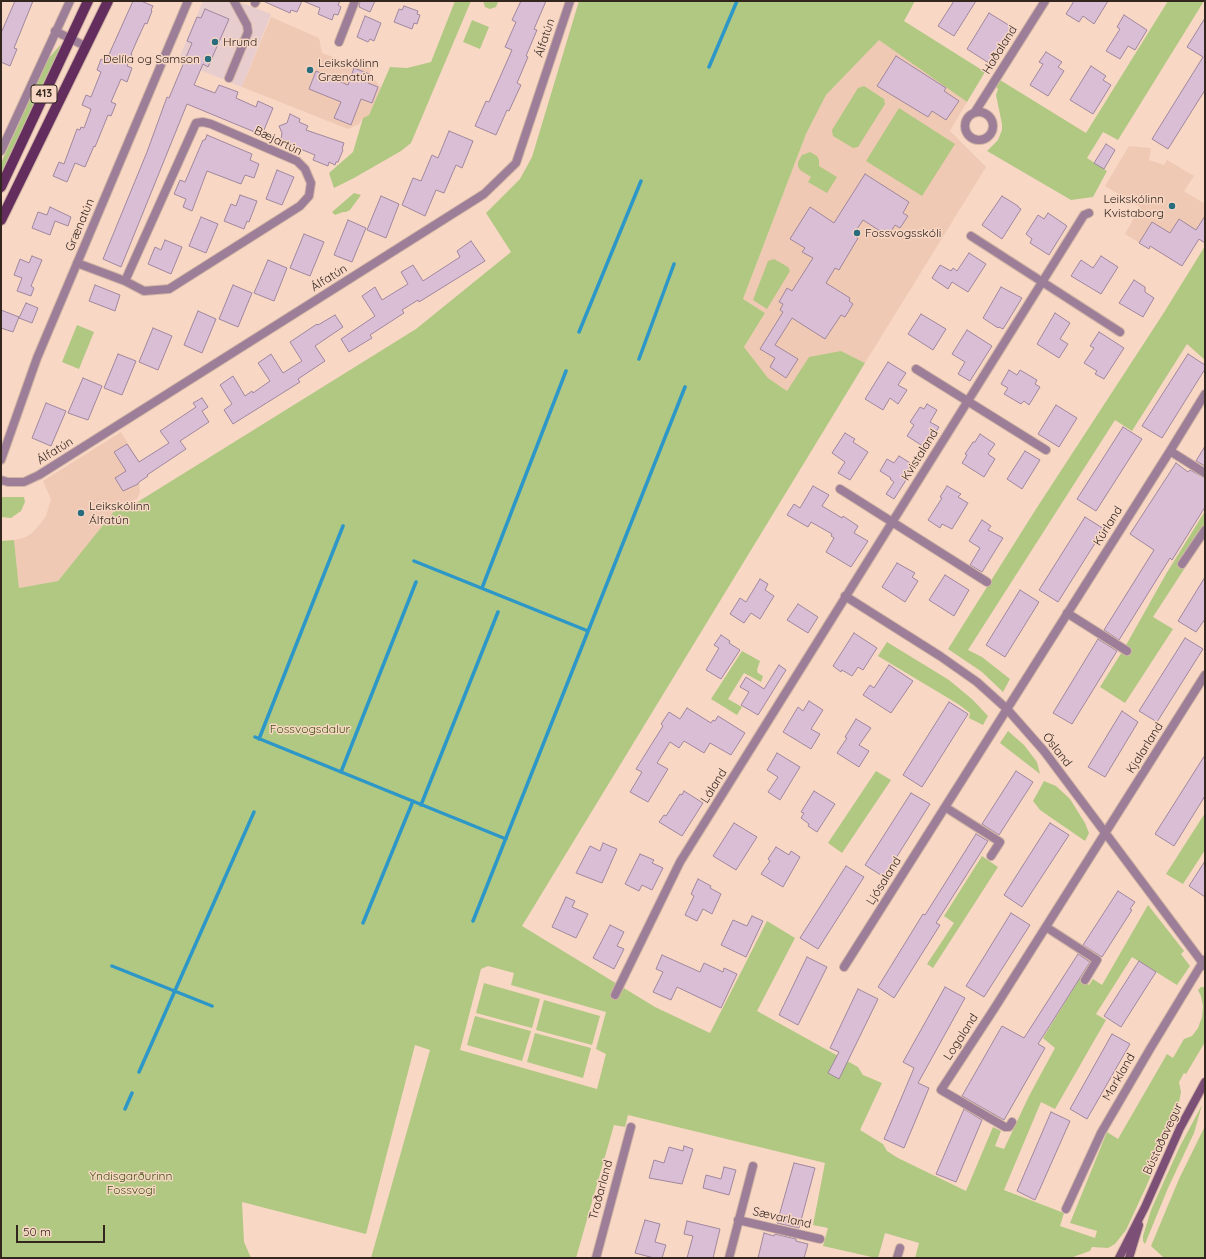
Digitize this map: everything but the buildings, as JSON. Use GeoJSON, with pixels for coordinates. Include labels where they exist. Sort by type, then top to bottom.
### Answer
{"type":"FeatureCollection","features":[{"type":"Feature","properties":{"kind":"main road","name":"413"},"geometry":{"type":"LineString","coordinates":[[1,187],[88,1]]}},
{"type":"Feature","properties":{"kind":"main road","name":"413"},"geometry":{"type":"LineString","coordinates":[[1,220],[108,1]]}},
{"type":"Feature","properties":{"kind":"main road","name":"Bústaðavegur"},"geometry":{"type":"LineString","coordinates":[[1119,1258],[1145,1207],[1180,1128],[1205,1082]]}},
{"type":"Feature","properties":{"kind":"main road","name":"Bústaðavegur"},"geometry":{"type":"LineString","coordinates":[[1129,1258],[1145,1207]]}},
{"type":"Feature","properties":{"kind":"street"},"geometry":{"type":"LineString","coordinates":[[1,151],[70,1]]}},
{"type":"Feature","properties":{"kind":"street","name":"Grænatún"},"geometry":{"type":"LineString","coordinates":[[1,460],[37,358],[188,1]]}},
{"type":"Feature","properties":{"kind":"street"},"geometry":{"type":"LineString","coordinates":[[229,78],[248,32],[247,25],[234,1]]}},
{"type":"Feature","properties":{"kind":"street"},"geometry":{"type":"LineString","coordinates":[[339,42],[355,1]]}},
{"type":"Feature","properties":{"kind":"street","name":"Álfatún"},"geometry":{"type":"LineString","coordinates":[[1,480],[8,482],[24,482],[39,475],[484,194],[516,163],[570,1]]}},
{"type":"Feature","properties":{"kind":"street","name":"Haðaland"},"geometry":{"type":"LineString","coordinates":[[975,112],[1045,1]]}},
{"type":"Feature","properties":{"kind":"street"},"geometry":{"type":"LineString","coordinates":[[55,31],[85,46]]}},
{"type":"Feature","properties":{"kind":"street","name":"Bæjartún"},"geometry":{"type":"LineString","coordinates":[[77,262],[125,281],[144,291],[168,289],[300,206],[309,196],[311,183],[305,169],[297,161],[211,124],[203,122],[196,123],[125,281]]}},
{"type":"Feature","properties":{"kind":"street","name":"Kvistaland"},"geometry":{"type":"LineString","coordinates":[[845,596],[1084,215],[1089,213]]}},
{"type":"Feature","properties":{"kind":"street"},"geometry":{"type":"LineString","coordinates":[[971,236],[1120,332]]}},
{"type":"Feature","properties":{"kind":"street"},"geometry":{"type":"LineString","coordinates":[[916,369],[1046,450]]}},
{"type":"Feature","properties":{"kind":"street","name":"Kúrland"},"geometry":{"type":"LineString","coordinates":[[1007,709],[1205,394]]}},
{"type":"Feature","properties":{"kind":"street"},"geometry":{"type":"LineString","coordinates":[[1170,451],[1205,473]]}},
{"type":"Feature","properties":{"kind":"street"},"geometry":{"type":"LineString","coordinates":[[840,489],[987,582]]}},
{"type":"Feature","properties":{"kind":"street"},"geometry":{"type":"LineString","coordinates":[[1182,564],[1205,530]]}},
{"type":"Feature","properties":{"kind":"street","name":"Ósland"},"geometry":{"type":"LineString","coordinates":[[845,596],[940,656],[976,682],[1007,709],[1044,751],[1204,962]]}},
{"type":"Feature","properties":{"kind":"street","name":"Láland"},"geometry":{"type":"LineString","coordinates":[[615,995],[680,862],[845,596]]}},
{"type":"Feature","properties":{"kind":"street"},"geometry":{"type":"LineString","coordinates":[[1067,613],[1127,651]]}},
{"type":"Feature","properties":{"kind":"street","name":"Kjalarland"},"geometry":{"type":"LineString","coordinates":[[1105,833],[1205,675]]}},
{"type":"Feature","properties":{"kind":"street","name":"Ljósaland"},"geometry":{"type":"LineString","coordinates":[[844,967],[1007,709]]}},
{"type":"Feature","properties":{"kind":"street"},"geometry":{"type":"LineString","coordinates":[[945,807],[1000,842],[991,856]]}},
{"type":"Feature","properties":{"kind":"street","name":"Logaland"},"geometry":{"type":"LineString","coordinates":[[1012,1122],[1009,1127],[1005,1127],[941,1090],[1105,833]]}},
{"type":"Feature","properties":{"kind":"street"},"geometry":{"type":"LineString","coordinates":[[1046,927],[1097,960],[1085,980]]}},
{"type":"Feature","properties":{"kind":"street","name":"Markland"},"geometry":{"type":"LineString","coordinates":[[1066,1209],[1101,1133],[1150,1049],[1204,962]]}},
{"type":"Feature","properties":{"kind":"street","name":"Traðarland"},"geometry":{"type":"LineString","coordinates":[[596,1258],[631,1127]]}},
{"type":"Feature","properties":{"kind":"street","name":"Sævarland"},"geometry":{"type":"LineString","coordinates":[[729,1258],[753,1166]]}},
{"type":"Feature","properties":{"kind":"street","name":"Sævarland"},"geometry":{"type":"LineString","coordinates":[[738,1220],[820,1239]]}},
{"type":"Feature","properties":{"kind":"street"},"geometry":{"type":"LineString","coordinates":[[897,1258],[900,1248]]}},
{"type":"Feature","properties":{"kind":"shaded area"},"geometry":{"type":"Polygon","coordinates":[[[203,1],[237,1],[271,14],[242,87],[178,61],[203,1]]]}},
{"type":"Feature","properties":{"kind":"shaded area","name":"Leikskólinn Grænatún"},"geometry":{"type":"Polygon","coordinates":[[[271,17],[319,38],[322,53],[349,63],[351,59],[372,67],[370,73],[381,88],[369,115],[363,118],[359,124],[348,129],[242,87],[271,17]]]}},
{"type":"Feature","properties":{"kind":"shaded area","name":"Fossvogsskóli"},"geometry":{"type":"Polygon","coordinates":[[[879,39],[967,102],[950,131],[986,167],[865,363],[841,351],[787,391],[768,378],[744,347],[765,313],[743,299],[806,134],[826,95],[879,39]]]}},
{"type":"Feature","properties":{"kind":"shaded area","name":"Leikskólinn Kvistaborg"},"geometry":{"type":"Polygon","coordinates":[[[1129,146],[1151,148],[1149,160],[1164,165],[1167,160],[1194,176],[1184,191],[1205,204],[1205,239],[1203,242],[1198,239],[1182,266],[1163,254],[1156,237],[1149,249],[1125,234],[1140,207],[1105,186],[1129,146]]]}},
{"type":"Feature","properties":{"kind":"shaded area","name":"Leikskólinn Álfatún"},"geometry":{"type":"Polygon","coordinates":[[[121,432],[148,476],[139,482],[140,492],[137,499],[126,503],[118,502],[116,509],[58,581],[19,588],[14,540],[26,537],[32,533],[46,516],[51,499],[43,481],[121,432]]]}},
{"type":"Feature","properties":{"kind":"green space"},"geometry":{"type":"Polygon","coordinates":[[[455,1],[471,1],[411,143],[401,151],[334,188],[329,173],[353,152],[363,118],[369,115],[390,67],[407,68],[431,62],[455,1]]]}},
{"type":"Feature","properties":{"kind":"green space"},"geometry":{"type":"Polygon","coordinates":[[[483,1],[498,2],[496,7],[490,9],[485,7],[483,1]]]}},
{"type":"Feature","properties":{"kind":"green space","name":"Fossvogsdalur"},"geometry":{"type":"Polygon","coordinates":[[[579,1],[915,1],[904,21],[985,72],[967,102],[879,40],[826,95],[806,134],[743,299],[765,313],[744,347],[768,378],[787,391],[809,357],[841,351],[865,363],[522,926],[655,1007],[710,1033],[767,921],[795,938],[757,1011],[858,1067],[863,1075],[882,1083],[860,1130],[883,1144],[887,1151],[898,1158],[966,1191],[993,1127],[1001,1131],[995,1146],[1004,1149],[1029,1096],[1055,1048],[1043,1038],[1080,978],[1089,985],[1093,979],[1102,985],[1148,905],[1184,951],[1181,954],[1190,966],[1177,985],[1132,957],[1096,1014],[1106,1020],[1055,1109],[1041,1102],[1004,1190],[1064,1213],[1060,1226],[1095,1238],[1097,1231],[1070,1223],[1107,1132],[1118,1139],[1167,1054],[1173,1058],[1184,1039],[1192,1036],[1198,1028],[1202,1017],[1203,1006],[1198,990],[1201,987],[1205,987],[1205,1042],[1186,1074],[1184,1073],[1179,1082],[1181,1092],[1177,1113],[1126,1230],[1115,1244],[1108,1248],[1092,1247],[1090,1251],[1070,1258],[915,1258],[919,1243],[885,1233],[878,1258],[823,1246],[828,1228],[813,1225],[825,1163],[628,1115],[625,1127],[614,1125],[576,1258],[371,1258],[430,1050],[415,1045],[366,1234],[242,1202],[244,1242],[251,1258],[1,1258],[1,541],[14,540],[19,588],[58,581],[116,509],[136,503],[416,329],[511,252],[486,213],[520,179],[532,157],[579,1]],[[488,966],[481,969],[460,1050],[597,1089],[606,1054],[596,1049],[606,1012],[511,985],[514,973],[488,966]]]}},
{"type":"Feature","properties":{"kind":"green space"},"geometry":{"type":"Polygon","coordinates":[[[1168,1],[1204,1],[1118,140],[1103,132],[1087,158],[1107,171],[1093,197],[1071,200],[987,151],[998,140],[1002,130],[996,95],[998,89],[996,87],[1000,80],[1086,133],[1168,1]]]}},
{"type":"Feature","properties":{"kind":"green space"},"geometry":{"type":"Polygon","coordinates":[[[472,20],[489,27],[480,49],[463,42],[472,20]]]}},
{"type":"Feature","properties":{"kind":"green space"},"geometry":{"type":"Polygon","coordinates":[[[61,44],[57,56],[1,174],[1,163],[48,59],[61,44]]]}},
{"type":"Feature","properties":{"kind":"green space"},"geometry":{"type":"Polygon","coordinates":[[[864,86],[884,99],[885,104],[858,147],[853,148],[833,136],[832,130],[858,88],[864,86]]]}},
{"type":"Feature","properties":{"kind":"green space"},"geometry":{"type":"Polygon","coordinates":[[[899,108],[955,144],[922,196],[866,161],[899,108]]]}},
{"type":"Feature","properties":{"kind":"green space"},"geometry":{"type":"Polygon","coordinates":[[[810,152],[817,156],[819,166],[837,177],[827,193],[808,182],[811,177],[800,170],[798,166],[798,162],[802,155],[810,152]]]}},
{"type":"Feature","properties":{"kind":"green space"},"geometry":{"type":"Polygon","coordinates":[[[354,193],[361,195],[350,210],[335,215],[332,212],[354,193]]]}},
{"type":"Feature","properties":{"kind":"green space"},"geometry":{"type":"Polygon","coordinates":[[[1205,246],[1205,360],[1187,344],[1132,431],[1115,420],[968,650],[982,657],[1010,679],[1003,692],[982,672],[948,649],[1205,246]]]}},
{"type":"Feature","properties":{"kind":"green space"},"geometry":{"type":"Polygon","coordinates":[[[774,259],[788,267],[790,271],[767,309],[753,300],[768,261],[774,259]]]}},
{"type":"Feature","properties":{"kind":"green space"},"geometry":{"type":"Polygon","coordinates":[[[77,325],[94,332],[79,369],[62,362],[77,325]]]}},
{"type":"Feature","properties":{"kind":"green space"},"geometry":{"type":"Polygon","coordinates":[[[1,497],[24,497],[25,502],[21,511],[11,518],[1,517],[1,497]]]}},
{"type":"Feature","properties":{"kind":"green space"},"geometry":{"type":"Polygon","coordinates":[[[1205,511],[1205,537],[1153,617],[1173,629],[1125,703],[1100,687],[1125,647],[1166,574],[1205,511]]]}},
{"type":"Feature","properties":{"kind":"green space"},"geometry":{"type":"Polygon","coordinates":[[[887,642],[949,680],[973,700],[988,716],[983,725],[969,718],[970,713],[958,704],[878,656],[887,642]]]}},
{"type":"Feature","properties":{"kind":"green space"},"geometry":{"type":"Polygon","coordinates":[[[742,651],[760,661],[757,670],[758,673],[763,676],[761,682],[744,673],[728,699],[742,707],[737,715],[711,699],[742,651]]]}},
{"type":"Feature","properties":{"kind":"green space"},"geometry":{"type":"Polygon","coordinates":[[[1008,731],[1024,745],[1037,762],[1040,774],[1000,743],[1008,731]]]}},
{"type":"Feature","properties":{"kind":"green space"},"geometry":{"type":"Polygon","coordinates":[[[876,771],[891,780],[842,853],[828,843],[876,771]]]}},
{"type":"Feature","properties":{"kind":"green space"},"geometry":{"type":"Polygon","coordinates":[[[1044,781],[1056,786],[1070,799],[1085,823],[1089,833],[1085,841],[1040,810],[1033,801],[1044,781]]]}},
{"type":"Feature","properties":{"kind":"green space"},"geometry":{"type":"Polygon","coordinates":[[[1205,813],[1205,850],[1183,884],[1166,874],[1205,813]]]}},
{"type":"Feature","properties":{"kind":"green space"},"geometry":{"type":"Polygon","coordinates":[[[982,856],[998,867],[933,968],[927,964],[954,923],[944,916],[982,856]]]}},
{"type":"Feature","properties":{"kind":"green space"},"geometry":{"type":"Polygon","coordinates":[[[484,983],[540,999],[532,1028],[476,1013],[484,983]]]}},
{"type":"Feature","properties":{"kind":"green space"},"geometry":{"type":"Polygon","coordinates":[[[544,1000],[600,1016],[592,1045],[536,1030],[544,1000]]]}},
{"type":"Feature","properties":{"kind":"green space"},"geometry":{"type":"Polygon","coordinates":[[[475,1016],[531,1031],[522,1061],[467,1045],[475,1016]]]}},
{"type":"Feature","properties":{"kind":"green space"},"geometry":{"type":"Polygon","coordinates":[[[535,1033],[591,1048],[583,1078],[527,1062],[535,1033]]]}},
{"type":"Feature","properties":{"kind":"green space"},"geometry":{"type":"Polygon","coordinates":[[[1202,1105],[1194,1133],[1168,1188],[1145,1244],[1143,1241],[1143,1236],[1151,1210],[1180,1146],[1202,1105]]]}},
{"type":"Feature","properties":{"kind":"green space"},"geometry":{"type":"Polygon","coordinates":[[[1205,1126],[1205,1258],[1164,1258],[1151,1246],[1179,1179],[1205,1126]]]}},
{"type":"Feature","properties":{"kind":"waterway"},"geometry":{"type":"LineString","coordinates":[[709,67],[737,1]]}},
{"type":"Feature","properties":{"kind":"waterway"},"geometry":{"type":"LineString","coordinates":[[579,332],[641,181]]}},
{"type":"Feature","properties":{"kind":"waterway"},"geometry":{"type":"LineString","coordinates":[[639,359],[674,264]]}},
{"type":"Feature","properties":{"kind":"waterway"},"geometry":{"type":"LineString","coordinates":[[482,588],[566,371]]}},
{"type":"Feature","properties":{"kind":"waterway"},"geometry":{"type":"LineString","coordinates":[[473,921],[685,387]]}},
{"type":"Feature","properties":{"kind":"waterway"},"geometry":{"type":"LineString","coordinates":[[259,739],[343,526]]}},
{"type":"Feature","properties":{"kind":"waterway"},"geometry":{"type":"LineString","coordinates":[[414,561],[588,631]]}},
{"type":"Feature","properties":{"kind":"waterway"},"geometry":{"type":"LineString","coordinates":[[341,772],[416,582]]}},
{"type":"Feature","properties":{"kind":"waterway"},"geometry":{"type":"LineString","coordinates":[[421,805],[498,612]]}},
{"type":"Feature","properties":{"kind":"waterway"},"geometry":{"type":"LineString","coordinates":[[255,737],[506,839]]}},
{"type":"Feature","properties":{"kind":"waterway"},"geometry":{"type":"LineString","coordinates":[[363,923],[413,801]]}},
{"type":"Feature","properties":{"kind":"waterway"},"geometry":{"type":"LineString","coordinates":[[139,1072],[254,812]]}},
{"type":"Feature","properties":{"kind":"waterway"},"geometry":{"type":"LineString","coordinates":[[112,966],[212,1006]]}},
{"type":"Feature","properties":{"kind":"waterway"},"geometry":{"type":"LineString","coordinates":[[125,1109],[132,1093]]}},
{"type":"Feature","properties":{"kind":"place","name":"Hrund"},"geometry":{"type":"Point","coordinates":[215,42]}},
{"type":"Feature","properties":{"kind":"place","name":"Delíla og Samson"},"geometry":{"type":"Point","coordinates":[208,59]}},
{"type":"Feature","properties":{"kind":"place","name":"Leikskólinn Grænatún"},"geometry":{"type":"Point","coordinates":[310,70]}},
{"type":"Feature","properties":{"kind":"place","name":"Leikskólinn Kvistaborg"},"geometry":{"type":"Point","coordinates":[1172,206]}},
{"type":"Feature","properties":{"kind":"place","name":"Fossvogsskóli"},"geometry":{"type":"Point","coordinates":[857,233]}},
{"type":"Feature","properties":{"kind":"place","name":"Leikskólinn Álfatún"},"geometry":{"type":"Point","coordinates":[81,513]}},
{"type":"Feature","properties":{"kind":"park label","name":"Yndisgarðurinn Fossvogi"},"geometry":{"type":"Point","coordinates":[131,1183]}}]}
